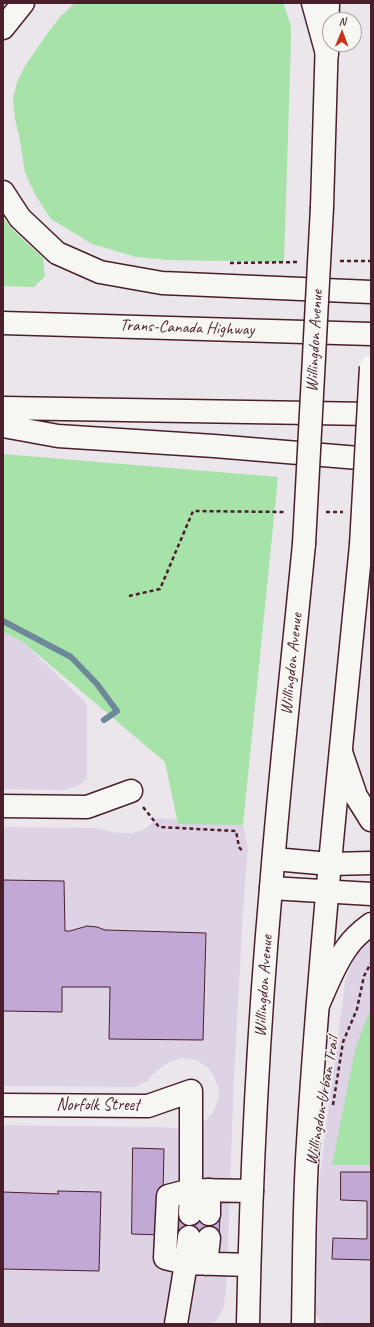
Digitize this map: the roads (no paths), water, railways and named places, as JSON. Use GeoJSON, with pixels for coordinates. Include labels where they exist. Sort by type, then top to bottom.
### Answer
{"type":"FeatureCollection","features":[{"type":"Feature","properties":{"kind":"main road"},"geometry":{"type":"LineString","coordinates":[[3,28],[23,3]]}},
{"type":"Feature","properties":{"kind":"main road"},"geometry":{"type":"LineString","coordinates":[[313,3],[327,54]]}},
{"type":"Feature","properties":{"kind":"main road","name":"Willingdon Avenue"},"geometry":{"type":"LineString","coordinates":[[248,1324],[249,1265],[259,1046],[271,888],[304,544],[322,207],[328,3]]}},
{"type":"Feature","properties":{"kind":"main road"},"geometry":{"type":"LineString","coordinates":[[3,192],[20,218],[57,253],[100,272],[162,283],[371,292]]}},
{"type":"Feature","properties":{"kind":"main road","name":"Trans-Canada Highway"},"geometry":{"type":"LineString","coordinates":[[3,323],[371,334]]}},
{"type":"Feature","properties":{"kind":"main road"},"geometry":{"type":"LineString","coordinates":[[303,1324],[307,1161],[318,1005],[327,892],[361,545],[371,367]]}},
{"type":"Feature","properties":{"kind":"main road"},"geometry":{"type":"LineString","coordinates":[[3,408],[371,414]]}},
{"type":"Feature","properties":{"kind":"main road"},"geometry":{"type":"LineString","coordinates":[[3,426],[58,436],[371,458]]}},
{"type":"Feature","properties":{"kind":"main road"},"geometry":{"type":"LineString","coordinates":[[341,752],[356,796],[371,820]]}},
{"type":"Feature","properties":{"kind":"main road"},"geometry":{"type":"LineString","coordinates":[[3,806],[88,807],[131,791]]}},
{"type":"Feature","properties":{"kind":"main road"},"geometry":{"type":"LineString","coordinates":[[274,859],[330,864],[371,863]]}},
{"type":"Feature","properties":{"kind":"main road"},"geometry":{"type":"LineString","coordinates":[[271,888],[371,894]]}},
{"type":"Feature","properties":{"kind":"main road"},"geometry":{"type":"LineString","coordinates":[[318,1005],[334,969],[348,946],[358,934],[371,924]]}},
{"type":"Feature","properties":{"kind":"main road","name":"Norfolk Street"},"geometry":{"type":"LineString","coordinates":[[3,1105],[148,1106],[191,1091],[200,1190]]}},
{"type":"Feature","properties":{"kind":"main road"},"geometry":{"type":"LineString","coordinates":[[249,1265],[196,1263],[165,1258],[168,1196],[200,1190],[252,1191]]}},
{"type":"Feature","properties":{"kind":"main road"},"geometry":{"type":"LineString","coordinates":[[199,1214],[200,1190]]}},
{"type":"Feature","properties":{"kind":"main road"},"geometry":{"type":"LineString","coordinates":[[176,1324],[196,1263],[199,1238]]}},
{"type":"Feature","properties":{"kind":"waterway"},"geometry":{"type":"LineString","coordinates":[[3,621],[71,657],[97,684],[117,711],[104,720]]}}]}
